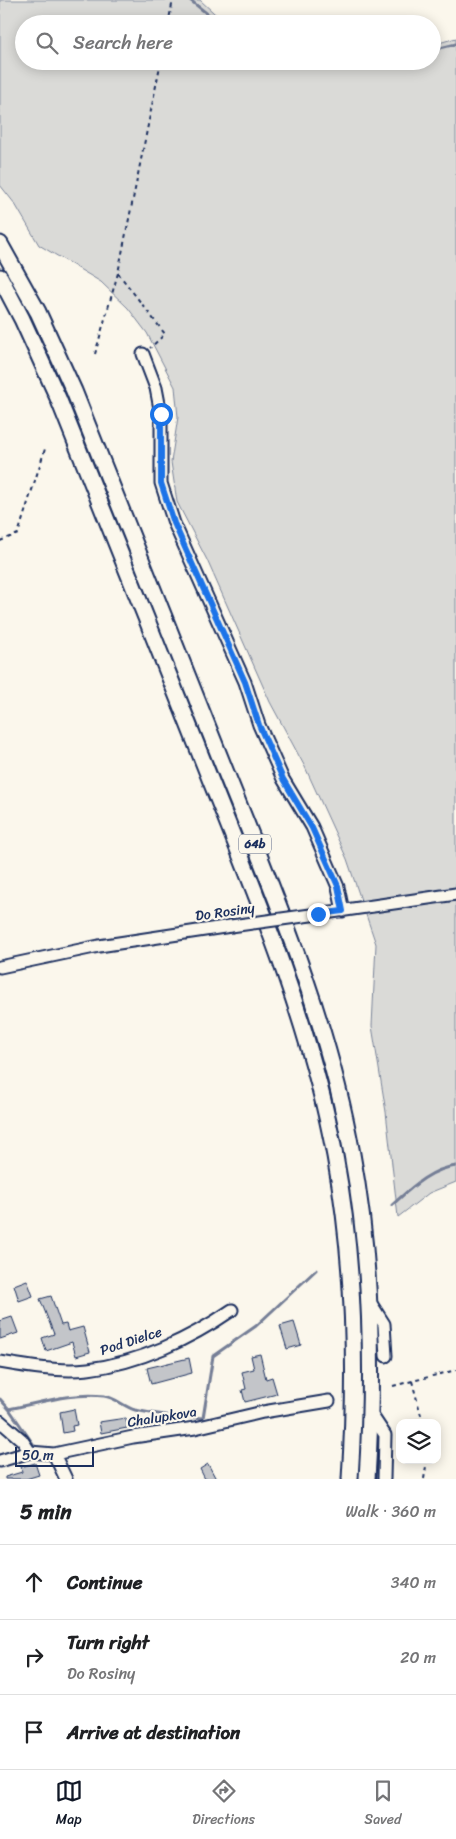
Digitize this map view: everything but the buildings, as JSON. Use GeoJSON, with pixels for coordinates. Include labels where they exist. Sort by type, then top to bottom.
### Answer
{"type":"FeatureCollection","features":[{"type":"Feature","properties":{"kind":"highway","name":"64b"},"geometry":{"type":"LineString","coordinates":[[0,244],[38,312],[74,392],[283,913],[331,1061],[352,1152],[364,1234],[370,1302],[371,1414],[367,1479]]}},
{"type":"Feature","properties":{"kind":"highway","name":"64b"},"geometry":{"type":"LineString","coordinates":[[0,277],[22,319],[58,398],[266,918],[309,1047],[335,1155],[347,1239],[355,1350],[350,1479]]}},
{"type":"Feature","properties":{"kind":"street"},"geometry":{"type":"LineString","coordinates":[[143,354],[156,388],[161,414],[161,483],[174,523],[245,682],[259,725],[283,779],[312,828],[338,886],[343,911]]}},
{"type":"Feature","properties":{"kind":"street","name":"Do Rosiny"},"geometry":{"type":"LineString","coordinates":[[0,967],[99,946],[456,894]]}},
{"type":"Feature","properties":{"kind":"street"},"geometry":{"type":"LineString","coordinates":[[370,1302],[384,1324],[386,1356]]}},
{"type":"Feature","properties":{"kind":"street","name":"Pod Dielce"},"geometry":{"type":"LineString","coordinates":[[0,1362],[60,1369],[86,1369],[117,1364],[153,1352],[208,1327],[232,1310]]}},
{"type":"Feature","properties":{"kind":"street","name":"Chalupkova"},"geometry":{"type":"LineString","coordinates":[[0,1460],[30,1452],[54,1454],[133,1437],[195,1428],[263,1412],[329,1401]]}},
{"type":"Feature","properties":{"kind":"street"},"geometry":{"type":"LineString","coordinates":[[371,1414],[385,1435],[384,1479]]}},
{"type":"Feature","properties":{"kind":"street"},"geometry":{"type":"LineString","coordinates":[[0,1421],[22,1440],[30,1452]]}},
{"type":"Feature","properties":{"kind":"street"},"geometry":{"type":"LineString","coordinates":[[54,1454],[66,1479]]}},
{"type":"Feature","properties":{"kind":"path"},"geometry":{"type":"LineString","coordinates":[[170,15],[173,0]]}},
{"type":"Feature","properties":{"kind":"path"},"geometry":{"type":"LineString","coordinates":[[95,354],[118,273],[159,70]]}},
{"type":"Feature","properties":{"kind":"path"},"geometry":{"type":"LineString","coordinates":[[118,273],[165,334],[143,354]]}},
{"type":"Feature","properties":{"kind":"path"},"geometry":{"type":"LineString","coordinates":[[0,541],[18,534],[45,449]]}},
{"type":"Feature","properties":{"kind":"path"},"geometry":{"type":"LineString","coordinates":[[393,1386],[456,1370]]}},
{"type":"Feature","properties":{"kind":"path"},"geometry":{"type":"LineString","coordinates":[[412,1381],[422,1419]]}},
{"type":"Feature","properties":{"kind":"path"},"geometry":{"type":"LineString","coordinates":[[424,1479],[426,1464]]}},
{"type":"Feature","properties":{"kind":"shaded area"},"geometry":{"type":"Polygon","coordinates":[[[0,0],[200,0],[216,15],[15,15],[15,70],[441,70],[441,42],[456,38],[456,1182],[429,1193],[398,1217],[386,1112],[372,1026],[376,944],[347,859],[305,767],[270,702],[207,560],[177,502],[171,462],[178,417],[175,387],[147,333],[128,308],[101,282],[39,245],[15,204],[0,185],[0,0]]]}},
{"type":"Feature","properties":{"kind":"waterway"},"geometry":{"type":"LineString","coordinates":[[190,0],[209,15]]}},
{"type":"Feature","properties":{"kind":"waterway"},"geometry":{"type":"LineString","coordinates":[[441,48],[456,44]]}},
{"type":"Feature","properties":{"kind":"waterway"},"geometry":{"type":"LineString","coordinates":[[392,1205],[429,1175],[456,1166]]}},
{"type":"Feature","properties":{"kind":"waterway"},"geometry":{"type":"LineString","coordinates":[[0,1399],[9,1409],[68,1397],[104,1396],[135,1410],[203,1418],[213,1356],[256,1326],[316,1270]]}},
{"type":"Feature","properties":{"kind":"waterway"},"geometry":{"type":"LineString","coordinates":[[9,1409],[36,1448]]}},
{"type":"Feature","properties":{"kind":"route"},"geometry":{"type":"LineString","coordinates":[[161,414],[161,483],[174,523],[245,682],[259,725],[283,779],[312,828],[338,886],[343,911],[318,914]]}}]}
